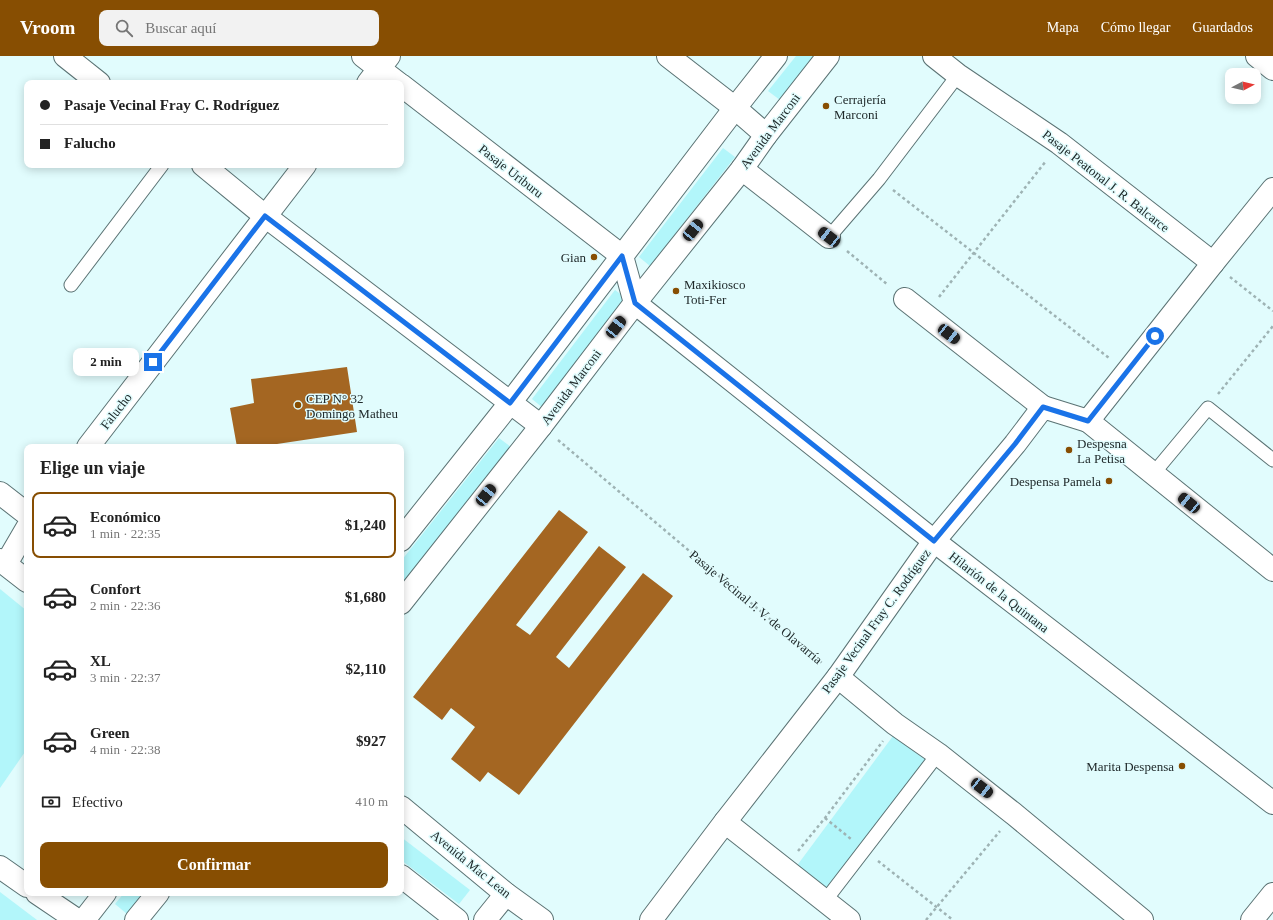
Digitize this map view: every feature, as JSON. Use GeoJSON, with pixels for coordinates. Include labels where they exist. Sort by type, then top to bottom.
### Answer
{"type":"FeatureCollection","features":[{"type":"Feature","properties":{"kind":"street"},"geometry":{"type":"LineString","coordinates":[[64,56],[95,80]]}},
{"type":"Feature","properties":{"kind":"street"},"geometry":{"type":"LineString","coordinates":[[668,56],[735,108],[766,135]]}},
{"type":"Feature","properties":{"kind":"street"},"geometry":{"type":"LineString","coordinates":[[404,536],[510,403],[776,56]]}},
{"type":"Feature","properties":{"kind":"street","name":"Avenida Marconi"},"geometry":{"type":"LineString","coordinates":[[404,599],[541,426],[635,303],[742,169],[766,135],[828,56]]}},
{"type":"Feature","properties":{"kind":"street","name":"Pasaje Peatonal J. R. Balcarce"},"geometry":{"type":"LineString","coordinates":[[934,56],[958,75],[1059,143],[1213,264]]}},
{"type":"Feature","properties":{"kind":"street"},"geometry":{"type":"LineString","coordinates":[[1256,56],[1273,69]]}},
{"type":"Feature","properties":{"kind":"street"},"geometry":{"type":"LineString","coordinates":[[375,66],[394,80]]}},
{"type":"Feature","properties":{"kind":"street","name":"Pasaje Uriburu"},"geometry":{"type":"LineString","coordinates":[[404,87],[622,256]]}},
{"type":"Feature","properties":{"kind":"street"},"geometry":{"type":"LineString","coordinates":[[207,168],[265,216],[541,426]]}},
{"type":"Feature","properties":{"kind":"street","name":"Falucho"},"geometry":{"type":"LineString","coordinates":[[90,444],[303,168]]}},
{"type":"Feature","properties":{"kind":"street"},"geometry":{"type":"LineString","coordinates":[[742,169],[829,237]]}},
{"type":"Feature","properties":{"kind":"street"},"geometry":{"type":"LineString","coordinates":[[1088,421],[1273,189]]}},
{"type":"Feature","properties":{"kind":"street"},"geometry":{"type":"LineString","coordinates":[[622,256],[635,303]]}},
{"type":"Feature","properties":{"kind":"street"},"geometry":{"type":"LineString","coordinates":[[905,299],[1043,407],[1088,421],[1273,570]]}},
{"type":"Feature","properties":{"kind":"street","name":"Hilarión de la Quintana"},"geometry":{"type":"LineString","coordinates":[[635,303],[934,541],[1273,803]]}},
{"type":"Feature","properties":{"kind":"street","name":"Pasaje Vecinal Fray C. Rodríguez"},"geometry":{"type":"LineString","coordinates":[[651,920],[724,822],[838,677],[934,541],[1015,444],[1043,407]]}},
{"type":"Feature","properties":{"kind":"street"},"geometry":{"type":"LineString","coordinates":[[0,493],[24,512]]}},
{"type":"Feature","properties":{"kind":"street"},"geometry":{"type":"LineString","coordinates":[[24,532],[3,562],[24,579]]}},
{"type":"Feature","properties":{"kind":"street"},"geometry":{"type":"LineString","coordinates":[[838,677],[895,724],[938,754],[1014,814],[1142,920]]}},
{"type":"Feature","properties":{"kind":"street","name":"Avenida Mac Lean"},"geometry":{"type":"LineString","coordinates":[[404,809],[506,894],[542,920]]}},
{"type":"Feature","properties":{"kind":"street"},"geometry":{"type":"LineString","coordinates":[[724,822],[849,920]]}},
{"type":"Feature","properties":{"kind":"street"},"geometry":{"type":"LineString","coordinates":[[0,867],[24,884]]}},
{"type":"Feature","properties":{"kind":"street"},"geometry":{"type":"LineString","coordinates":[[404,878],[457,920]]}},
{"type":"Feature","properties":{"kind":"street"},"geometry":{"type":"LineString","coordinates":[[485,920],[506,894]]}},
{"type":"Feature","properties":{"kind":"street"},"geometry":{"type":"LineString","coordinates":[[1252,920],[1273,894]]}},
{"type":"Feature","properties":{"kind":"street"},"geometry":{"type":"LineString","coordinates":[[41,896],[77,920]]}},
{"type":"Feature","properties":{"kind":"street"},"geometry":{"type":"LineString","coordinates":[[84,920],[103,896]]}},
{"type":"Feature","properties":{"kind":"street"},"geometry":{"type":"LineString","coordinates":[[136,920],[156,896]]}},
{"type":"Feature","properties":{"kind":"lane"},"geometry":{"type":"LineString","coordinates":[[829,237],[879,179],[958,75]]}},
{"type":"Feature","properties":{"kind":"lane"},"geometry":{"type":"LineString","coordinates":[[71,285],[160,168]]}},
{"type":"Feature","properties":{"kind":"lane"},"geometry":{"type":"LineString","coordinates":[[1153,474],[1208,408],[1273,460]]}},
{"type":"Feature","properties":{"kind":"lane"},"geometry":{"type":"LineString","coordinates":[[825,901],[938,754]]}},
{"type":"Feature","properties":{"kind":"path"},"geometry":{"type":"LineString","coordinates":[[925,315],[1059,143]]}},
{"type":"Feature","properties":{"kind":"path"},"geometry":{"type":"LineString","coordinates":[[879,179],[1127,372]]}},
{"type":"Feature","properties":{"kind":"path"},"geometry":{"type":"LineString","coordinates":[[829,237],[905,299]]}},
{"type":"Feature","properties":{"kind":"path"},"geometry":{"type":"LineString","coordinates":[[1213,264],[1273,311]]}},
{"type":"Feature","properties":{"kind":"path"},"geometry":{"type":"LineString","coordinates":[[1208,408],[1273,326]]}},
{"type":"Feature","properties":{"kind":"path","name":"Pasaje Vecinal J. V. de Olavarría"},"geometry":{"type":"LineString","coordinates":[[541,426],[838,677]]}},
{"type":"Feature","properties":{"kind":"path"},"geometry":{"type":"LineString","coordinates":[[784,869],[825,818],[895,724]]}},
{"type":"Feature","properties":{"kind":"path"},"geometry":{"type":"LineString","coordinates":[[926,920],[1014,814]]}},
{"type":"Feature","properties":{"kind":"path"},"geometry":{"type":"LineString","coordinates":[[825,818],[953,920]]}},
{"type":"Feature","properties":{"kind":"shaded area"},"geometry":{"type":"Polygon","coordinates":[[[796,56],[814,56],[780,100],[768,91],[796,56]]]}},
{"type":"Feature","properties":{"kind":"shaded area"},"geometry":{"type":"Polygon","coordinates":[[[723,148],[735,157],[650,266],[639,257],[723,148]]]}},
{"type":"Feature","properties":{"kind":"shaded area"},"geometry":{"type":"Polygon","coordinates":[[[615,290],[627,299],[543,408],[532,399],[615,290]]]}},
{"type":"Feature","properties":{"kind":"shaded area"},"geometry":{"type":"Polygon","coordinates":[[[499,438],[511,447],[404,581],[404,557],[499,438]]]}},
{"type":"Feature","properties":{"kind":"shaded area"},"geometry":{"type":"Polygon","coordinates":[[[0,589],[24,609],[24,753],[0,788],[0,589]]]}},
{"type":"Feature","properties":{"kind":"shaded area"},"geometry":{"type":"Polygon","coordinates":[[[893,736],[927,761],[827,897],[793,871],[893,736]]]}},
{"type":"Feature","properties":{"kind":"shaded area"},"geometry":{"type":"Polygon","coordinates":[[[404,839],[470,890],[459,904],[404,862],[404,839]]]}},
{"type":"Feature","properties":{"kind":"shaded area"},"geometry":{"type":"Polygon","coordinates":[[[0,892],[37,920],[0,920],[0,892]]]}},
{"type":"Feature","properties":{"kind":"shaded area"},"geometry":{"type":"Polygon","coordinates":[[[122,896],[142,896],[127,914],[115,904],[122,896]]]}},
{"type":"Feature","properties":{"kind":"building","name":"CEP N° 32 Domingo Matheu"},"geometry":{"type":"Polygon","coordinates":[[[347,367],[357,432],[277,444],[236,444],[230,408],[254,403],[251,379],[347,367]]]}},
{"type":"Feature","properties":{"kind":"building"},"geometry":{"type":"Polygon","coordinates":[[[559,510],[588,532],[516,625],[530,635],[599,546],[626,567],[556,657],[569,668],[643,573],[673,596],[519,795],[488,772],[480,782],[451,759],[475,727],[451,708],[442,720],[413,697],[559,510]]]}},
{"type":"Feature","properties":{"kind":"place","name":"Cerrajería Marconi"},"geometry":{"type":"Point","coordinates":[826,106]}},
{"type":"Feature","properties":{"kind":"place","name":"Gian"},"geometry":{"type":"Point","coordinates":[594,257]}},
{"type":"Feature","properties":{"kind":"place","name":"Maxikiosco Toti-Fer"},"geometry":{"type":"Point","coordinates":[676,291]}},
{"type":"Feature","properties":{"kind":"place","name":"CEP N° 32 Domingo Matheu"},"geometry":{"type":"Point","coordinates":[298,405]}},
{"type":"Feature","properties":{"kind":"place","name":"Despesna La Petisa"},"geometry":{"type":"Point","coordinates":[1069,450]}},
{"type":"Feature","properties":{"kind":"place","name":"Despensa Pamela"},"geometry":{"type":"Point","coordinates":[1109,481]}},
{"type":"Feature","properties":{"kind":"place","name":"Marita Despensa"},"geometry":{"type":"Point","coordinates":[1182,766]}},
{"type":"Feature","properties":{"kind":"route"},"geometry":{"type":"LineString","coordinates":[[153,362],[265,216],[510,403],[622,256],[635,303],[934,541],[1015,444],[1043,407],[1088,421],[1155,336]]}}]}
